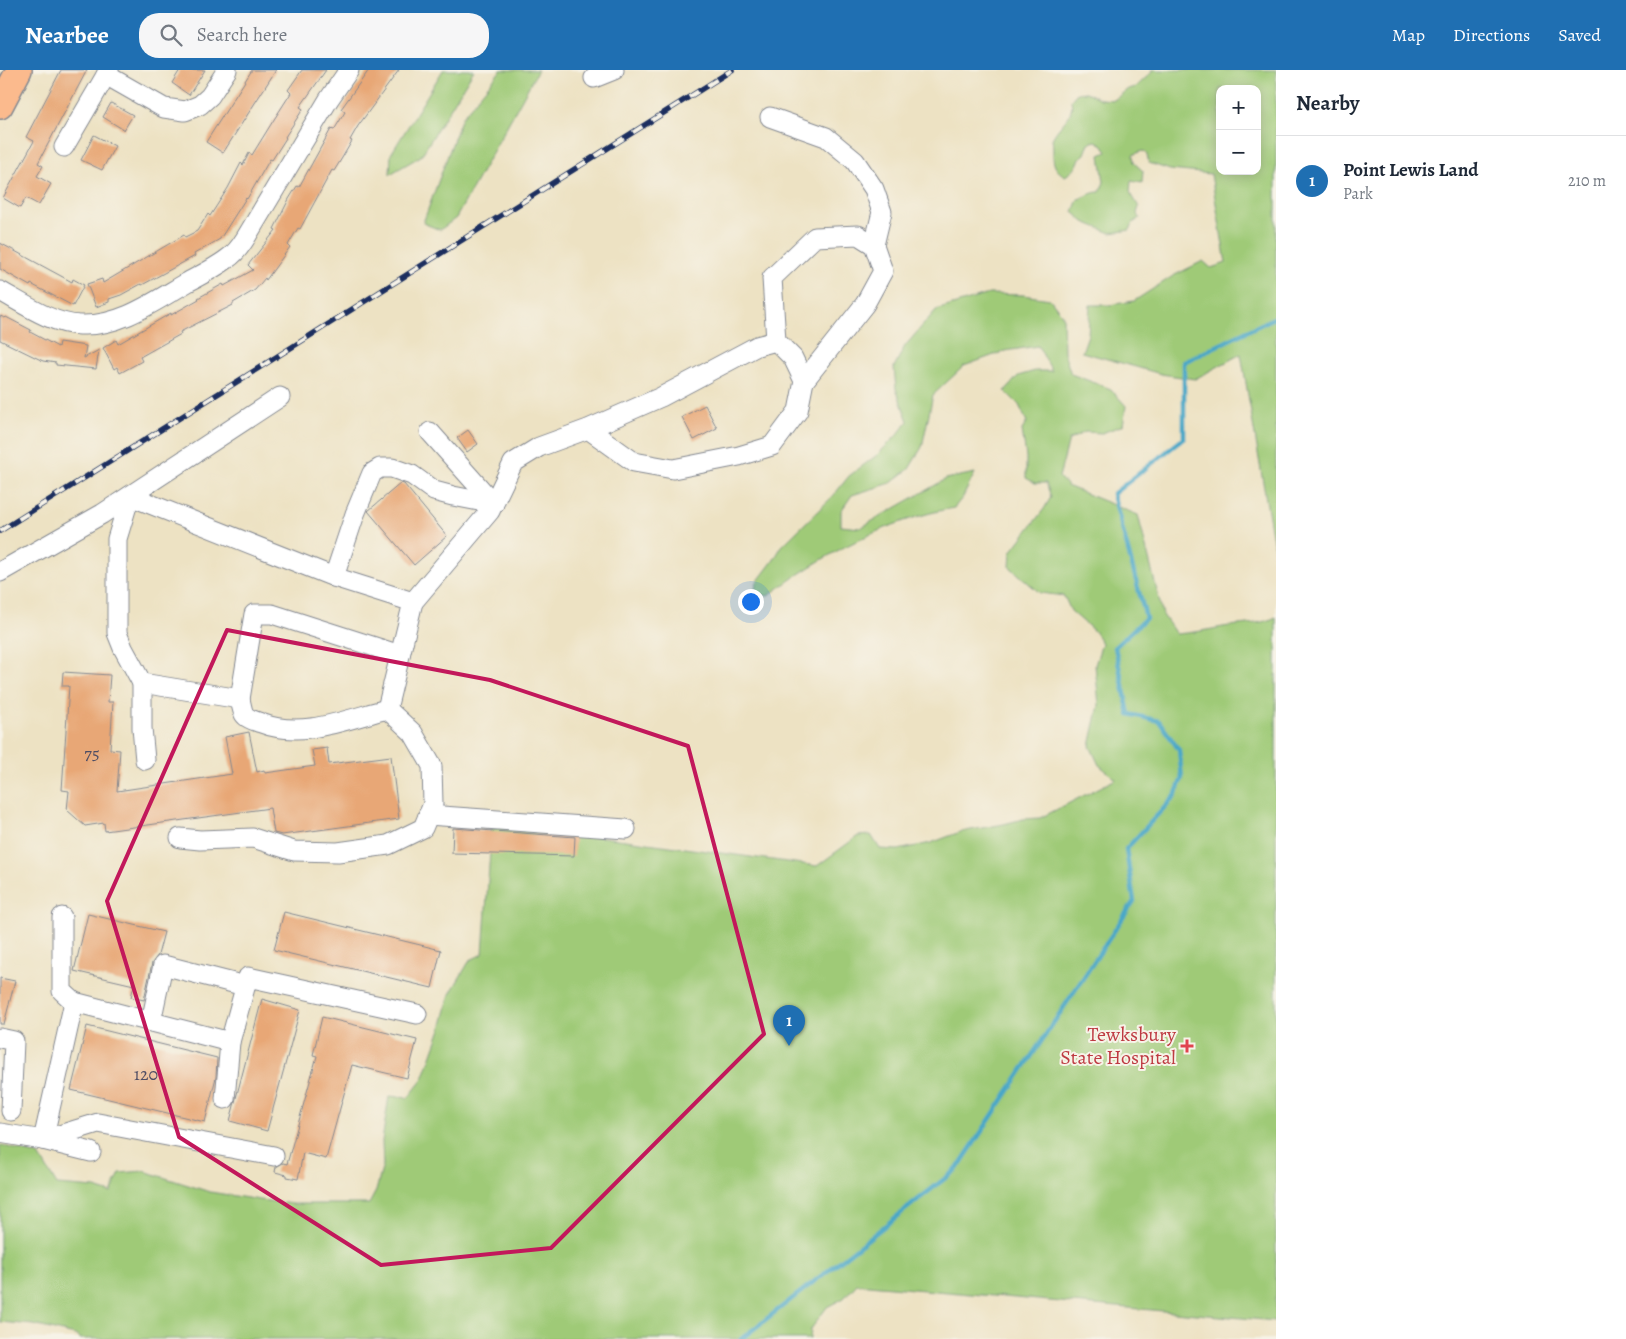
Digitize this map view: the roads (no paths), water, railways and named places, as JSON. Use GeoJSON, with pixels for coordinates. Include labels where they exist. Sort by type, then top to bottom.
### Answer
{"type":"FeatureCollection","features":[{"type":"Feature","properties":{"kind":"main road"},"geometry":{"type":"LineString","coordinates":[[0,106],[19,70]]}},
{"type":"Feature","properties":{"kind":"street"},"geometry":{"type":"LineString","coordinates":[[64,147],[108,73],[164,108],[185,111],[200,105],[210,96],[227,70]]}},
{"type":"Feature","properties":{"kind":"street"},"geometry":{"type":"LineString","coordinates":[[0,292],[62,322],[79,325],[95,324],[110,322],[134,312],[222,263],[234,253],[245,239],[329,99],[349,70]]}},
{"type":"Feature","properties":{"kind":"street"},"geometry":{"type":"LineString","coordinates":[[594,78],[614,70]]}},
{"type":"Feature","properties":{"kind":"street"},"geometry":{"type":"LineString","coordinates":[[588,429],[634,462],[673,469],[739,456],[772,446],[798,411],[804,381],[865,304],[883,271],[874,245],[882,212],[874,188],[855,161],[826,137],[770,117]]}},
{"type":"Feature","properties":{"kind":"street"},"geometry":{"type":"LineString","coordinates":[[804,381],[793,358],[776,341],[772,278],[815,237],[858,235],[874,245]]}},
{"type":"Feature","properties":{"kind":"street"},"geometry":{"type":"LineString","coordinates":[[387,708],[413,602],[490,511],[513,463],[539,447],[588,429],[661,397],[756,346],[776,341]]}},
{"type":"Feature","properties":{"kind":"street"},"geometry":{"type":"LineString","coordinates":[[0,572],[102,514],[280,397]]}},
{"type":"Feature","properties":{"kind":"street"},"geometry":{"type":"LineString","coordinates":[[430,432],[494,504]]}},
{"type":"Feature","properties":{"kind":"street"},"geometry":{"type":"LineString","coordinates":[[334,577],[355,514],[372,473],[380,468],[392,468],[412,474],[434,491],[494,504]]}},
{"type":"Feature","properties":{"kind":"street"},"geometry":{"type":"LineString","coordinates":[[130,496],[334,577],[413,602]]}},
{"type":"Feature","properties":{"kind":"street"},"geometry":{"type":"LineString","coordinates":[[130,496],[117,539],[116,632],[142,683],[142,728],[145,760]]}},
{"type":"Feature","properties":{"kind":"street"},"geometry":{"type":"LineString","coordinates":[[387,708],[317,727],[291,730],[251,720],[244,714],[240,699],[254,614],[272,614],[400,655]]}},
{"type":"Feature","properties":{"kind":"street"},"geometry":{"type":"LineString","coordinates":[[142,683],[240,699]]}},
{"type":"Feature","properties":{"kind":"street"},"geometry":{"type":"LineString","coordinates":[[180,838],[200,840],[253,838],[294,851],[338,852],[388,845],[423,828],[432,804],[432,766],[413,733],[387,708]]}},
{"type":"Feature","properties":{"kind":"street"},"geometry":{"type":"LineString","coordinates":[[428,815],[626,829]]}},
{"type":"Feature","properties":{"kind":"street"},"geometry":{"type":"LineString","coordinates":[[62,917],[62,991],[74,1002],[230,1042]]}},
{"type":"Feature","properties":{"kind":"street"},"geometry":{"type":"LineString","coordinates":[[151,1022],[163,965],[246,986]]}},
{"type":"Feature","properties":{"kind":"street"},"geometry":{"type":"LineString","coordinates":[[225,1099],[230,1042],[248,977],[417,1014]]}},
{"type":"Feature","properties":{"kind":"street"},"geometry":{"type":"LineString","coordinates":[[43,1140],[74,1002]]}},
{"type":"Feature","properties":{"kind":"street"},"geometry":{"type":"LineString","coordinates":[[0,1038],[14,1041],[5,1109],[6,1135],[43,1140],[91,1152]]}},
{"type":"Feature","properties":{"kind":"street"},"geometry":{"type":"LineString","coordinates":[[43,1140],[98,1123],[274,1156]]}},
{"type":"Feature","properties":{"kind":"waterway"},"geometry":{"type":"LineString","coordinates":[[741,1339],[957,1169],[1134,901],[1126,849],[1175,796],[1182,778],[1179,750],[1159,721],[1129,714],[1115,647],[1146,618],[1113,494],[1184,438],[1184,362],[1276,317]]}},
{"type":"Feature","properties":{"kind":"railway"},"geometry":{"type":"LineString","coordinates":[[0,531],[732,70]]}},
{"type":"Feature","properties":{"kind":"place","name":"Point Lewis Land"},"geometry":{"type":"Point","coordinates":[789,1046]}},
{"type":"Feature","properties":{"kind":"place","name":"Tewksbury State Hospital"},"geometry":{"type":"Point","coordinates":[1187,1046]}}]}
